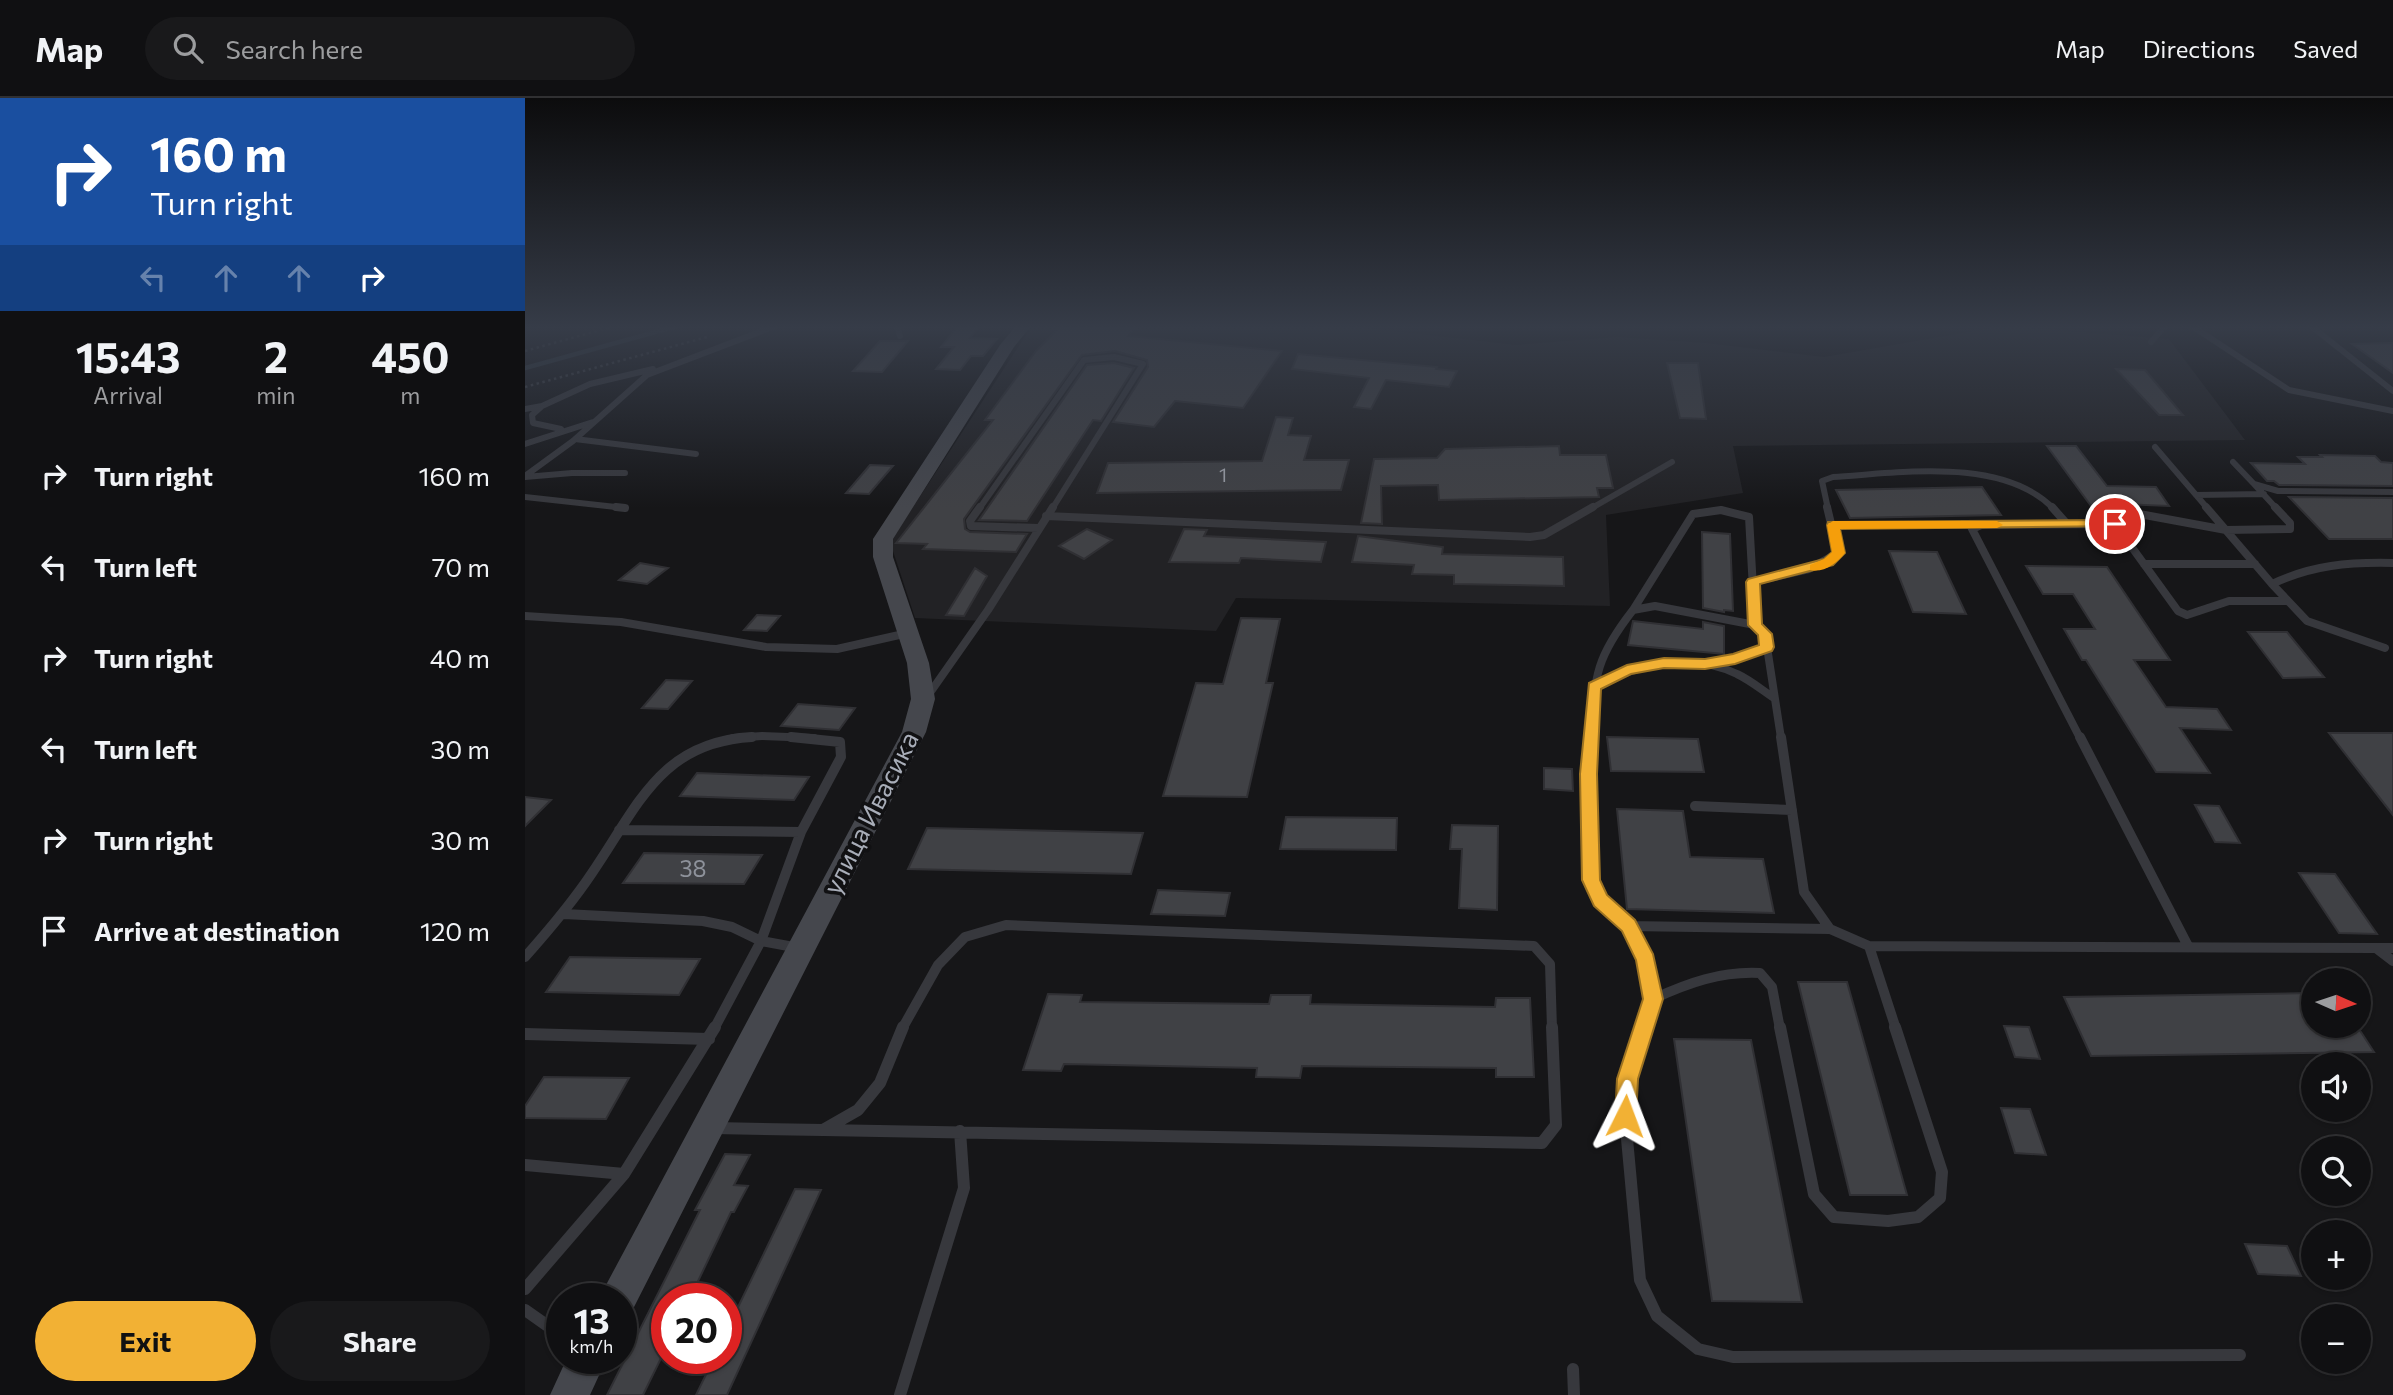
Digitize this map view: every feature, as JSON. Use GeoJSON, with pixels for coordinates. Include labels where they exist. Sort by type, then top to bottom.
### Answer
{"type":"FeatureCollection","features":[{"type":"Feature","properties":{"kind":"main road","name":"улица Ивасика"},"geometry":{"type":"LineString","coordinates":[[627,1283],[914,732],[923,699],[918,663],[910,632],[883,557],[883,539],[981,387]]}},
{"type":"Feature","properties":{"kind":"main road"},"geometry":{"type":"LineString","coordinates":[[569,1395],[580,1374]]}},
{"type":"Feature","properties":{"kind":"lane"},"geometry":{"type":"LineString","coordinates":[[525,409],[542,406],[584,387]]}},
{"type":"Feature","properties":{"kind":"lane"},"geometry":{"type":"LineString","coordinates":[[525,477],[575,439],[631,387]]}},
{"type":"Feature","properties":{"kind":"lane"},"geometry":{"type":"LineString","coordinates":[[1038,528],[971,526],[970,521],[1064,387]]}},
{"type":"Feature","properties":{"kind":"lane"},"geometry":{"type":"LineString","coordinates":[[922,705],[988,610],[1129,387]]}},
{"type":"Feature","properties":{"kind":"lane"},"geometry":{"type":"LineString","coordinates":[[2284,387],[2289,390],[2393,411]]}},
{"type":"Feature","properties":{"kind":"lane"},"geometry":{"type":"LineString","coordinates":[[542,406],[532,415],[533,423],[544,428],[564,429]]}},
{"type":"Feature","properties":{"kind":"lane"},"geometry":{"type":"LineString","coordinates":[[525,444],[594,421]]}},
{"type":"Feature","properties":{"kind":"lane"},"geometry":{"type":"LineString","coordinates":[[575,439],[696,454]]}},
{"type":"Feature","properties":{"kind":"lane"},"geometry":{"type":"LineString","coordinates":[[2155,447],[2307,621],[2385,648]]}},
{"type":"Feature","properties":{"kind":"lane"},"geometry":{"type":"LineString","coordinates":[[1046,516],[1530,537],[1544,535],[1672,461]]}},
{"type":"Feature","properties":{"kind":"lane"},"geometry":{"type":"LineString","coordinates":[[2233,462],[2290,523],[2290,529],[2226,530],[2134,513],[2116,516],[2115,524],[2178,611],[2187,615],[2229,601],[2287,601]]}},
{"type":"Feature","properties":{"kind":"lane"},"geometry":{"type":"LineString","coordinates":[[525,477],[572,473],[625,473]]}},
{"type":"Feature","properties":{"kind":"lane"},"geometry":{"type":"LineString","coordinates":[[1753,582],[1828,562],[1838,553],[1822,481],[1833,477],[1958,474],[2002,478],[2028,488],[2049,504],[2067,524]]}},
{"type":"Feature","properties":{"kind":"lane"},"geometry":{"type":"LineString","coordinates":[[2254,484],[2278,491],[2393,492]]}},
{"type":"Feature","properties":{"kind":"lane"},"geometry":{"type":"LineString","coordinates":[[2196,495],[2264,494]]}},
{"type":"Feature","properties":{"kind":"lane"},"geometry":{"type":"LineString","coordinates":[[525,497],[625,508]]}},
{"type":"Feature","properties":{"kind":"lane"},"geometry":{"type":"LineString","coordinates":[[1755,625],[1749,517],[1737,512],[1707,510],[1693,514],[1633,610],[1610,639],[1599,663],[1594,686],[1589,774],[1591,880],[1600,900],[1628,926],[1646,960],[1653,999],[1627,1079],[1625,1116],[1640,1280],[1657,1317],[1698,1349],[1733,1357],[2240,1355]]}},
{"type":"Feature","properties":{"kind":"lane"},"geometry":{"type":"LineString","coordinates":[[1833,525],[2115,524]]}},
{"type":"Feature","properties":{"kind":"lane"},"geometry":{"type":"LineString","coordinates":[[1981,525],[1972,529],[2188,946]]}},
{"type":"Feature","properties":{"kind":"lane"},"geometry":{"type":"LineString","coordinates":[[2272,584],[2314,565],[2343,562],[2393,563]]}},
{"type":"Feature","properties":{"kind":"lane"},"geometry":{"type":"LineString","coordinates":[[2144,564],[2255,564]]}},
{"type":"Feature","properties":{"kind":"lane"},"geometry":{"type":"LineString","coordinates":[[1633,610],[1655,606],[1755,625],[1765,634],[1804,892],[1830,929]]}},
{"type":"Feature","properties":{"kind":"lane"},"geometry":{"type":"LineString","coordinates":[[525,616],[621,622],[766,647],[837,649],[910,632]]}},
{"type":"Feature","properties":{"kind":"lane"},"geometry":{"type":"LineString","coordinates":[[1594,686],[1627,670],[1664,663],[1705,664],[1735,659],[1767,647]]}},
{"type":"Feature","properties":{"kind":"lane"},"geometry":{"type":"LineString","coordinates":[[1705,664],[1736,673],[1774,698]]}},
{"type":"Feature","properties":{"kind":"lane"},"geometry":{"type":"LineString","coordinates":[[525,957],[564,914],[619,830],[661,775],[689,751],[727,738],[817,738],[840,742],[841,757],[801,832],[761,941],[709,1039],[624,1174],[525,1289]]}},
{"type":"Feature","properties":{"kind":"lane"},"geometry":{"type":"LineString","coordinates":[[1695,806],[1792,810]]}},
{"type":"Feature","properties":{"kind":"lane"},"geometry":{"type":"LineString","coordinates":[[619,830],[801,832]]}},
{"type":"Feature","properties":{"kind":"lane"},"geometry":{"type":"LineString","coordinates":[[564,914],[703,921],[732,927],[761,941],[801,948]]}},
{"type":"Feature","properties":{"kind":"lane"},"geometry":{"type":"LineString","coordinates":[[709,1128],[1542,1143],[1556,1125],[1550,964],[1534,946],[1006,925],[965,937],[938,965],[903,1027],[880,1083],[857,1110],[823,1130]]}},
{"type":"Feature","properties":{"kind":"lane"},"geometry":{"type":"LineString","coordinates":[[1628,926],[1830,929],[1869,946],[2393,947]]}},
{"type":"Feature","properties":{"kind":"lane"},"geometry":{"type":"LineString","coordinates":[[1653,999],[1692,983],[1740,971],[1760,973],[1772,987],[1814,1194],[1834,1217],[1888,1221],[1918,1217],[1940,1198],[1942,1172],[1869,946]]}},
{"type":"Feature","properties":{"kind":"lane"},"geometry":{"type":"LineString","coordinates":[[2376,948],[2393,961]]}},
{"type":"Feature","properties":{"kind":"lane"},"geometry":{"type":"LineString","coordinates":[[525,1034],[709,1039]]}},
{"type":"Feature","properties":{"kind":"lane"},"geometry":{"type":"LineString","coordinates":[[899,1395],[964,1188],[960,1131]]}},
{"type":"Feature","properties":{"kind":"lane"},"geometry":{"type":"LineString","coordinates":[[525,1165],[624,1174]]}},
{"type":"Feature","properties":{"kind":"lane"},"geometry":{"type":"LineString","coordinates":[[525,1310],[546,1325]]}},
{"type":"Feature","properties":{"kind":"lane"},"geometry":{"type":"LineString","coordinates":[[1573,1369],[1574,1395]]}},
{"type":"Feature","properties":{"kind":"shaded area"},"geometry":{"type":"Polygon","coordinates":[[[992,387],[2205,387],[2245,440],[1733,446],[1743,493],[1606,515],[1610,606],[1236,598],[1216,631],[915,618],[890,542],[992,387]]]}},
{"type":"Feature","properties":{"kind":"building"},"geometry":{"type":"Polygon","coordinates":[[[1010,387],[1059,387],[964,519],[965,529],[970,532],[1027,534],[1016,552],[923,549],[927,544],[896,543],[993,420],[985,420],[1010,387]]]}},
{"type":"Feature","properties":{"kind":"building"},"geometry":{"type":"Polygon","coordinates":[[[1072,387],[1122,387],[1101,421],[1093,420],[1027,521],[979,520],[1072,387]]]}},
{"type":"Feature","properties":{"kind":"building"},"geometry":{"type":"Polygon","coordinates":[[[1136,387],[1258,387],[1243,408],[1175,401],[1154,427],[1113,422],[1136,387]]]}},
{"type":"Feature","properties":{"kind":"building"},"geometry":{"type":"Polygon","coordinates":[[[1365,387],[1383,387],[1371,409],[1354,407],[1365,387]]]}},
{"type":"Feature","properties":{"kind":"building"},"geometry":{"type":"Polygon","coordinates":[[[1673,387],[1701,387],[1706,419],[1680,418],[1673,387]]]}},
{"type":"Feature","properties":{"kind":"building"},"geometry":{"type":"Polygon","coordinates":[[[2132,387],[2159,387],[2183,415],[2159,415],[2132,387]]]}},
{"type":"Feature","properties":{"kind":"building"},"geometry":{"type":"Polygon","coordinates":[[[1276,417],[1293,418],[1288,435],[1311,436],[1304,460],[1349,460],[1341,490],[1097,493],[1108,463],[1262,461],[1276,417]]]}},
{"type":"Feature","properties":{"kind":"building"},"geometry":{"type":"Polygon","coordinates":[[[1559,446],[1560,455],[1606,455],[1613,488],[1597,488],[1599,497],[1439,500],[1438,485],[1381,486],[1382,524],[1361,523],[1374,459],[1437,458],[1445,449],[1559,446]]]}},
{"type":"Feature","properties":{"kind":"building"},"geometry":{"type":"Polygon","coordinates":[[[2047,446],[2076,446],[2107,486],[2156,487],[2169,506],[2121,504],[2124,508],[2094,510],[2047,446]]]}},
{"type":"Feature","properties":{"kind":"building"},"geometry":{"type":"Polygon","coordinates":[[[2320,455],[2375,456],[2381,462],[2393,463],[2393,486],[2279,485],[2274,481],[2267,481],[2251,463],[2305,464],[2298,457],[2322,457],[2320,455]]]}},
{"type":"Feature","properties":{"kind":"building"},"geometry":{"type":"Polygon","coordinates":[[[870,465],[893,466],[869,494],[846,493],[870,465]]]}},
{"type":"Feature","properties":{"kind":"building"},"geometry":{"type":"Polygon","coordinates":[[[1982,487],[2001,515],[1850,518],[1836,490],[1982,487]]]}},
{"type":"Feature","properties":{"kind":"building"},"geometry":{"type":"Polygon","coordinates":[[[2289,497],[2393,498],[2393,539],[2329,539],[2289,497]]]}},
{"type":"Feature","properties":{"kind":"building"},"geometry":{"type":"Polygon","coordinates":[[[1087,529],[1112,540],[1084,559],[1059,546],[1087,529]]]}},
{"type":"Feature","properties":{"kind":"building"},"geometry":{"type":"Polygon","coordinates":[[[1184,529],[1207,530],[1204,536],[1326,542],[1321,562],[1241,558],[1239,563],[1169,562],[1184,529]]]}},
{"type":"Feature","properties":{"kind":"building"},"geometry":{"type":"Polygon","coordinates":[[[1702,532],[1730,534],[1733,611],[1703,608],[1702,532]]]}},
{"type":"Feature","properties":{"kind":"building"},"geometry":{"type":"Polygon","coordinates":[[[1358,536],[1443,547],[1442,554],[1563,557],[1564,586],[1454,584],[1454,575],[1412,574],[1414,565],[1352,562],[1358,536]]]}},
{"type":"Feature","properties":{"kind":"building"},"geometry":{"type":"Polygon","coordinates":[[[1889,551],[1937,552],[1966,614],[1913,612],[1889,551]]]}},
{"type":"Feature","properties":{"kind":"building"},"geometry":{"type":"Polygon","coordinates":[[[640,563],[668,568],[647,584],[619,580],[640,563]]]}},
{"type":"Feature","properties":{"kind":"building"},"geometry":{"type":"Polygon","coordinates":[[[2026,566],[2107,567],[2170,660],[2134,660],[2166,707],[2217,709],[2231,730],[2180,728],[2210,773],[2156,772],[2064,629],[2095,629],[2073,594],[2043,594],[2026,566]]]}},
{"type":"Feature","properties":{"kind":"building"},"geometry":{"type":"Polygon","coordinates":[[[975,568],[987,576],[964,616],[946,615],[975,568]]]}},
{"type":"Feature","properties":{"kind":"building"},"geometry":{"type":"Polygon","coordinates":[[[757,615],[780,616],[767,631],[744,630],[757,615]]]}},
{"type":"Feature","properties":{"kind":"building"},"geometry":{"type":"Polygon","coordinates":[[[1241,618],[1280,619],[1266,683],[1273,683],[1247,797],[1163,796],[1196,683],[1223,684],[1241,618]]]}},
{"type":"Feature","properties":{"kind":"building"},"geometry":{"type":"Polygon","coordinates":[[[1633,621],[1703,629],[1703,622],[1724,626],[1724,654],[1628,645],[1633,621]]]}},
{"type":"Feature","properties":{"kind":"building"},"geometry":{"type":"Polygon","coordinates":[[[2248,632],[2287,632],[2324,677],[2283,678],[2248,632]]]}},
{"type":"Feature","properties":{"kind":"building"},"geometry":{"type":"Polygon","coordinates":[[[666,680],[692,681],[668,709],[642,708],[666,680]]]}},
{"type":"Feature","properties":{"kind":"building"},"geometry":{"type":"Polygon","coordinates":[[[798,704],[855,708],[839,730],[781,726],[798,704]]]}},
{"type":"Feature","properties":{"kind":"building"},"geometry":{"type":"Polygon","coordinates":[[[2329,733],[2393,733],[2393,815],[2329,733]]]}},
{"type":"Feature","properties":{"kind":"building"},"geometry":{"type":"Polygon","coordinates":[[[1607,737],[1698,739],[1704,772],[1611,771],[1607,737]]]}},
{"type":"Feature","properties":{"kind":"building"},"geometry":{"type":"Polygon","coordinates":[[[1544,768],[1572,769],[1573,791],[1544,789],[1544,768]]]}},
{"type":"Feature","properties":{"kind":"building"},"geometry":{"type":"Polygon","coordinates":[[[697,773],[809,777],[794,800],[680,796],[697,773]]]}},
{"type":"Feature","properties":{"kind":"building"},"geometry":{"type":"Polygon","coordinates":[[[525,797],[551,800],[525,826],[525,797]]]}},
{"type":"Feature","properties":{"kind":"building"},"geometry":{"type":"Polygon","coordinates":[[[2195,805],[2219,806],[2240,843],[2215,842],[2195,805]]]}},
{"type":"Feature","properties":{"kind":"building"},"geometry":{"type":"Polygon","coordinates":[[[1617,809],[1683,811],[1690,857],[1763,859],[1774,913],[1627,909],[1617,809]]]}},
{"type":"Feature","properties":{"kind":"building"},"geometry":{"type":"Polygon","coordinates":[[[1286,817],[1397,818],[1396,850],[1280,849],[1286,817]]]}},
{"type":"Feature","properties":{"kind":"building"},"geometry":{"type":"Polygon","coordinates":[[[1452,825],[1498,826],[1497,910],[1459,908],[1462,849],[1450,849],[1452,825]]]}},
{"type":"Feature","properties":{"kind":"building"},"geometry":{"type":"Polygon","coordinates":[[[927,828],[1143,833],[1131,874],[908,869],[927,828]]]}},
{"type":"Feature","properties":{"kind":"building"},"geometry":{"type":"Polygon","coordinates":[[[644,853],[762,855],[744,884],[623,883],[644,853]]]}},
{"type":"Feature","properties":{"kind":"building"},"geometry":{"type":"Polygon","coordinates":[[[2299,873],[2335,874],[2377,934],[2339,933],[2299,873]]]}},
{"type":"Feature","properties":{"kind":"building"},"geometry":{"type":"Polygon","coordinates":[[[1158,890],[1230,893],[1225,916],[1151,914],[1158,890]]]}},
{"type":"Feature","properties":{"kind":"building"},"geometry":{"type":"Polygon","coordinates":[[[570,957],[700,959],[679,995],[546,992],[570,957]]]}},
{"type":"Feature","properties":{"kind":"building"},"geometry":{"type":"Polygon","coordinates":[[[1798,982],[1847,982],[1907,1195],[1850,1195],[1798,982]]]}},
{"type":"Feature","properties":{"kind":"building"},"geometry":{"type":"Polygon","coordinates":[[[2301,993],[2301,1038],[2365,1038],[2374,1052],[2091,1056],[2064,997],[2301,993]]]}},
{"type":"Feature","properties":{"kind":"building"},"geometry":{"type":"Polygon","coordinates":[[[1048,994],[1082,995],[1080,1002],[1269,1004],[1271,995],[1311,995],[1310,1004],[1495,1007],[1496,998],[1530,998],[1534,1077],[1496,1077],[1496,1068],[1302,1066],[1300,1078],[1256,1077],[1257,1068],[1064,1064],[1061,1071],[1023,1070],[1048,994]]]}},
{"type":"Feature","properties":{"kind":"building"},"geometry":{"type":"Polygon","coordinates":[[[2004,1026],[2029,1027],[2040,1059],[2015,1057],[2004,1026]]]}},
{"type":"Feature","properties":{"kind":"building"},"geometry":{"type":"Polygon","coordinates":[[[1674,1039],[1751,1040],[1802,1302],[1712,1301],[1674,1039]]]}},
{"type":"Feature","properties":{"kind":"building"},"geometry":{"type":"Polygon","coordinates":[[[544,1077],[629,1078],[606,1119],[525,1118],[525,1106],[544,1077]]]}},
{"type":"Feature","properties":{"kind":"building"},"geometry":{"type":"Polygon","coordinates":[[[2001,1108],[2030,1109],[2046,1155],[2015,1153],[2001,1108]]]}},
{"type":"Feature","properties":{"kind":"building"},"geometry":{"type":"Polygon","coordinates":[[[725,1154],[750,1155],[734,1185],[748,1186],[734,1212],[731,1212],[697,1283],[663,1283],[700,1210],[695,1210],[725,1154]]]}},
{"type":"Feature","properties":{"kind":"building"},"geometry":{"type":"Polygon","coordinates":[[[795,1189],[821,1190],[742,1362],[742,1299],[795,1189]]]}},
{"type":"Feature","properties":{"kind":"building"},"geometry":{"type":"Polygon","coordinates":[[[2245,1244],[2287,1246],[2301,1276],[2258,1274],[2245,1244]]]}},
{"type":"Feature","properties":{"kind":"building"},"geometry":{"type":"Polygon","coordinates":[[[651,1307],[651,1374],[653,1374],[643,1395],[607,1395],[618,1374],[637,1374],[637,1335],[651,1307]]]}},
{"type":"Feature","properties":{"kind":"building"},"geometry":{"type":"Polygon","coordinates":[[[706,1374],[737,1374],[727,1395],[696,1395],[706,1374]]]}},
{"type":"Feature","properties":{"kind":"slow traffic"},"geometry":{"type":"LineString","coordinates":[[1814,567],[1828,562],[1838,553],[1833,525],[1997,525]]}},
{"type":"Feature","properties":{"kind":"route"},"geometry":{"type":"LineString","coordinates":[[1625,1116],[1627,1079],[1653,999],[1646,960],[1628,926],[1600,900],[1591,880],[1589,774],[1594,686],[1627,670],[1664,663],[1705,664],[1735,659],[1767,647],[1765,634],[1755,625],[1753,582],[1828,562],[1838,553],[1833,525],[2115,524]]}}]}
